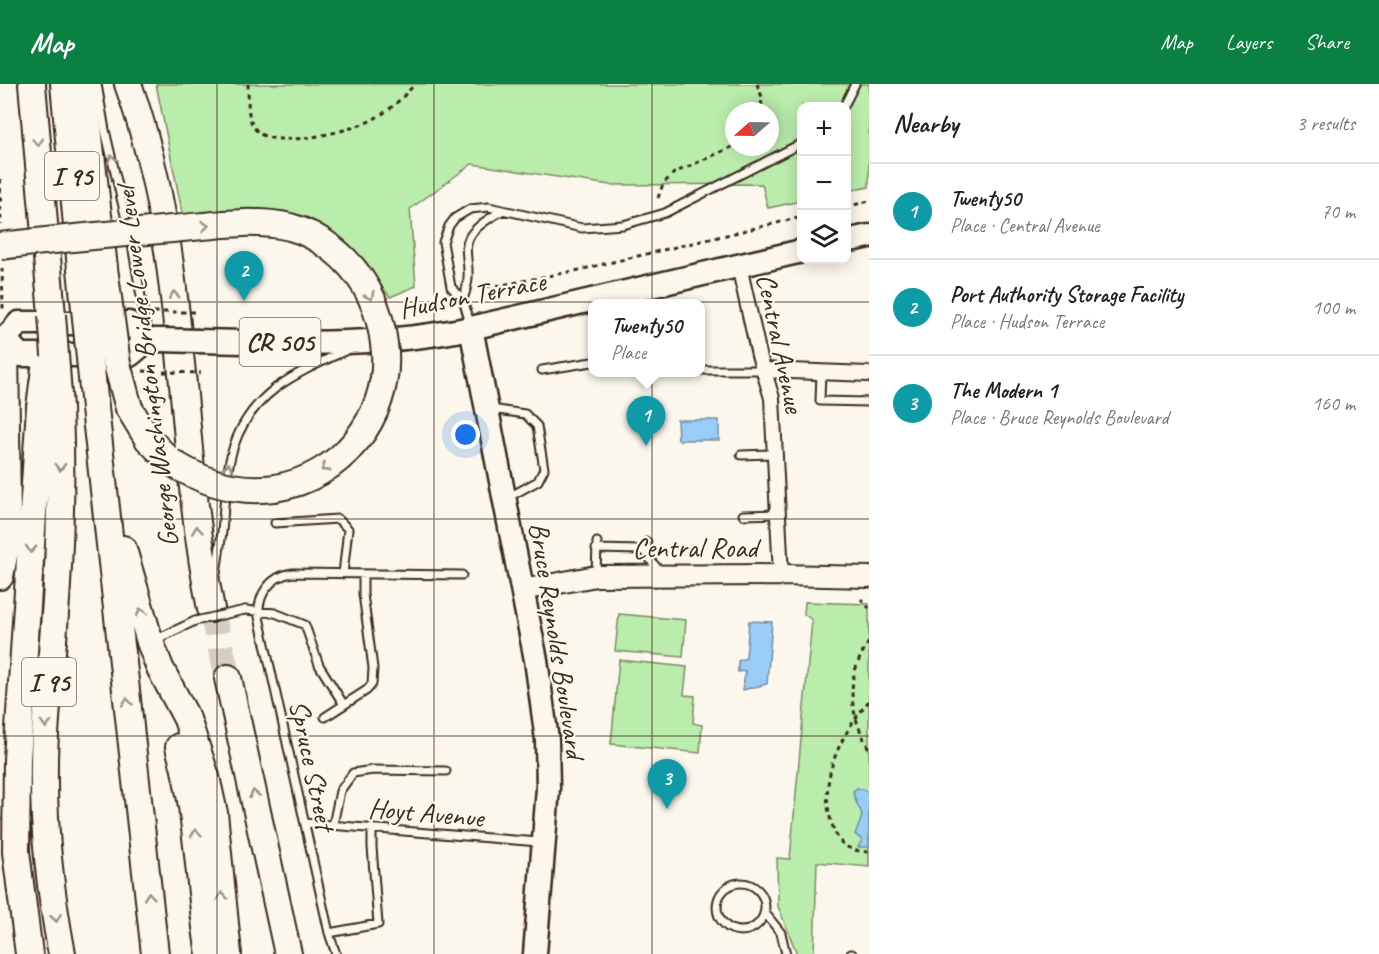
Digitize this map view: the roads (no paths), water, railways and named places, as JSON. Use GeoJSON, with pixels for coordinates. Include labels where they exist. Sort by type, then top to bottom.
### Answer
{"type":"FeatureCollection","features":[{"type":"Feature","properties":{"kind":"highway","name":"I 95"},"geometry":{"type":"LineString","coordinates":[[33,84],[52,315],[50,408],[60,469],[58,564],[45,730],[44,796],[48,862],[62,954]]}},
{"type":"Feature","properties":{"kind":"highway","name":"I 95"},"geometry":{"type":"LineString","coordinates":[[64,84],[93,268],[95,408],[155,954]]}},
{"type":"Feature","properties":{"kind":"highway"},"geometry":{"type":"LineString","coordinates":[[0,246],[241,223],[275,224],[307,234],[323,242],[348,263],[367,289],[379,316],[385,373],[379,401],[367,427],[332,464],[318,473],[288,485],[261,489],[218,484],[186,471],[171,462],[148,439],[129,408],[93,268],[83,84]]}},
{"type":"Feature","properties":{"kind":"highway","name":"George Washington Bridge Lower Level"},"geometry":{"type":"LineString","coordinates":[[128,84],[150,152],[164,218],[196,516],[203,615]]}},
{"type":"Feature","properties":{"kind":"highway"},"geometry":{"type":"LineString","coordinates":[[0,576],[7,519],[2,339]]}},
{"type":"Feature","properties":{"kind":"highway"},"geometry":{"type":"LineString","coordinates":[[29,954],[15,852],[18,759],[50,408]]}},
{"type":"Feature","properties":{"kind":"highway"},"geometry":{"type":"LineString","coordinates":[[103,482],[150,642],[160,668],[186,720],[203,766],[212,802],[228,954]]}},
{"type":"Feature","properties":{"kind":"highway"},"geometry":{"type":"LineString","coordinates":[[160,668],[172,725],[189,784],[210,954]]}},
{"type":"Feature","properties":{"kind":"highway"},"geometry":{"type":"LineString","coordinates":[[228,678],[288,954]]}},
{"type":"Feature","properties":{"kind":"highway"},"geometry":{"type":"LineString","coordinates":[[18,809],[40,954]]}},
{"type":"Feature","properties":{"kind":"main road"},"geometry":{"type":"LineString","coordinates":[[851,240],[869,236]]}},
{"type":"Feature","properties":{"kind":"main road","name":"Hudson Terrace"},"geometry":{"type":"LineString","coordinates":[[596,299],[797,252]]}},
{"type":"Feature","properties":{"kind":"main road","name":"Hudson Terrace"},"geometry":{"type":"LineString","coordinates":[[154,340],[361,342],[412,339],[588,301]]}},
{"type":"Feature","properties":{"kind":"main road"},"geometry":{"type":"LineString","coordinates":[[19,323],[129,323],[154,340],[130,355],[20,355],[2,339],[19,323]]}},
{"type":"Feature","properties":{"kind":"main road","name":"Bruce Reynolds Boulevard"},"geometry":{"type":"LineString","coordinates":[[471,328],[541,690],[547,740],[549,788],[535,954]]}},
{"type":"Feature","properties":{"kind":"main road","name":"Central Road"},"geometry":{"type":"LineString","coordinates":[[522,590],[596,576],[869,577]]}},
{"type":"Feature","properties":{"kind":"street","name":"Central Avenue"},"geometry":{"type":"LineString","coordinates":[[739,266],[772,398],[781,575]]}},
{"type":"Feature","properties":{"kind":"street"},"geometry":{"type":"LineString","coordinates":[[764,370],[869,374]]}},
{"type":"Feature","properties":{"kind":"lane"},"geometry":{"type":"LineString","coordinates":[[97,84],[105,130],[126,212],[154,340]]}},
{"type":"Feature","properties":{"kind":"lane"},"geometry":{"type":"LineString","coordinates":[[845,102],[855,84]]}},
{"type":"Feature","properties":{"kind":"lane"},"geometry":{"type":"LineString","coordinates":[[471,328],[463,299],[451,287],[443,242],[445,233],[455,218],[470,209],[489,207],[582,228],[623,225],[665,213],[797,145]]}},
{"type":"Feature","properties":{"kind":"lane"},"geometry":{"type":"LineString","coordinates":[[463,299],[469,283],[465,256],[468,238],[478,226],[502,211]]}},
{"type":"Feature","properties":{"kind":"lane"},"geometry":{"type":"LineString","coordinates":[[203,615],[222,535],[232,447],[241,427],[252,410],[276,388],[361,342]]}},
{"type":"Feature","properties":{"kind":"lane"},"geometry":{"type":"LineString","coordinates":[[542,370],[588,363]]}},
{"type":"Feature","properties":{"kind":"lane"},"geometry":{"type":"LineString","coordinates":[[705,370],[764,370]]}},
{"type":"Feature","properties":{"kind":"lane"},"geometry":{"type":"LineString","coordinates":[[821,372],[820,401],[869,402]]}},
{"type":"Feature","properties":{"kind":"lane"},"geometry":{"type":"LineString","coordinates":[[488,408],[525,414],[537,426],[544,469],[538,482],[505,499]]}},
{"type":"Feature","properties":{"kind":"lane"},"geometry":{"type":"LineString","coordinates":[[741,455],[774,454]]}},
{"type":"Feature","properties":{"kind":"lane"},"geometry":{"type":"LineString","coordinates":[[743,515],[778,514]]}},
{"type":"Feature","properties":{"kind":"lane"},"geometry":{"type":"LineString","coordinates":[[276,524],[338,519],[348,529],[344,574],[462,575]]}},
{"type":"Feature","properties":{"kind":"lane"},"geometry":{"type":"LineString","coordinates":[[646,553],[647,542]]}},
{"type":"Feature","properties":{"kind":"lane"},"geometry":{"type":"LineString","coordinates":[[596,576],[596,545],[641,550],[667,575]]}},
{"type":"Feature","properties":{"kind":"lane","name":"Spruce Street"},"geometry":{"type":"LineString","coordinates":[[336,954],[329,933],[259,611],[262,595],[267,586],[276,578],[287,574],[344,574]]}},
{"type":"Feature","properties":{"kind":"lane"},"geometry":{"type":"LineString","coordinates":[[325,717],[367,690],[372,684],[373,668],[363,594],[363,574]]}},
{"type":"Feature","properties":{"kind":"lane"},"geometry":{"type":"LineString","coordinates":[[150,642],[203,615],[245,610],[275,613],[305,626],[319,665],[344,705]]}},
{"type":"Feature","properties":{"kind":"lane"},"geometry":{"type":"LineString","coordinates":[[333,825],[340,791],[353,773],[373,770],[446,771]]}},
{"type":"Feature","properties":{"kind":"lane","name":"Hoyt Avenue"},"geometry":{"type":"LineString","coordinates":[[305,823],[545,842]]}},
{"type":"Feature","properties":{"kind":"lane"},"geometry":{"type":"LineString","coordinates":[[329,933],[378,924],[372,828]]}},
{"type":"Feature","properties":{"kind":"lane"},"geometry":{"type":"LineString","coordinates":[[765,913],[756,926],[749,930],[740,932],[732,930],[726,926],[718,914],[718,899],[728,887],[734,884],[751,885],[763,896],[765,913],[782,933],[786,954]]}},
{"type":"Feature","properties":{"kind":"water"},"geometry":{"type":"Polygon","coordinates":[[[677,420],[719,420],[719,440],[678,440],[677,420]]]}},
{"type":"Feature","properties":{"kind":"water"},"geometry":{"type":"Polygon","coordinates":[[[749,621],[772,622],[767,684],[743,690],[745,671],[738,672],[738,661],[746,658],[749,621]]]}},
{"type":"Feature","properties":{"kind":"water"},"geometry":{"type":"Polygon","coordinates":[[[857,788],[869,793],[869,847],[858,847],[862,840],[855,834],[862,814],[853,791],[857,788]]]}},
{"type":"Feature","properties":{"kind":"tunnel"},"geometry":{"type":"LineString","coordinates":[[211,609],[228,678]]}},
{"type":"Feature","properties":{"kind":"place","name":"Port Authority Storage Facility"},"geometry":{"type":"Point","coordinates":[244,301]}},
{"type":"Feature","properties":{"kind":"place","name":"Twenty50"},"geometry":{"type":"Point","coordinates":[646,446]}},
{"type":"Feature","properties":{"kind":"place","name":"The Modern 1"},"geometry":{"type":"Point","coordinates":[667,809]}}]}
